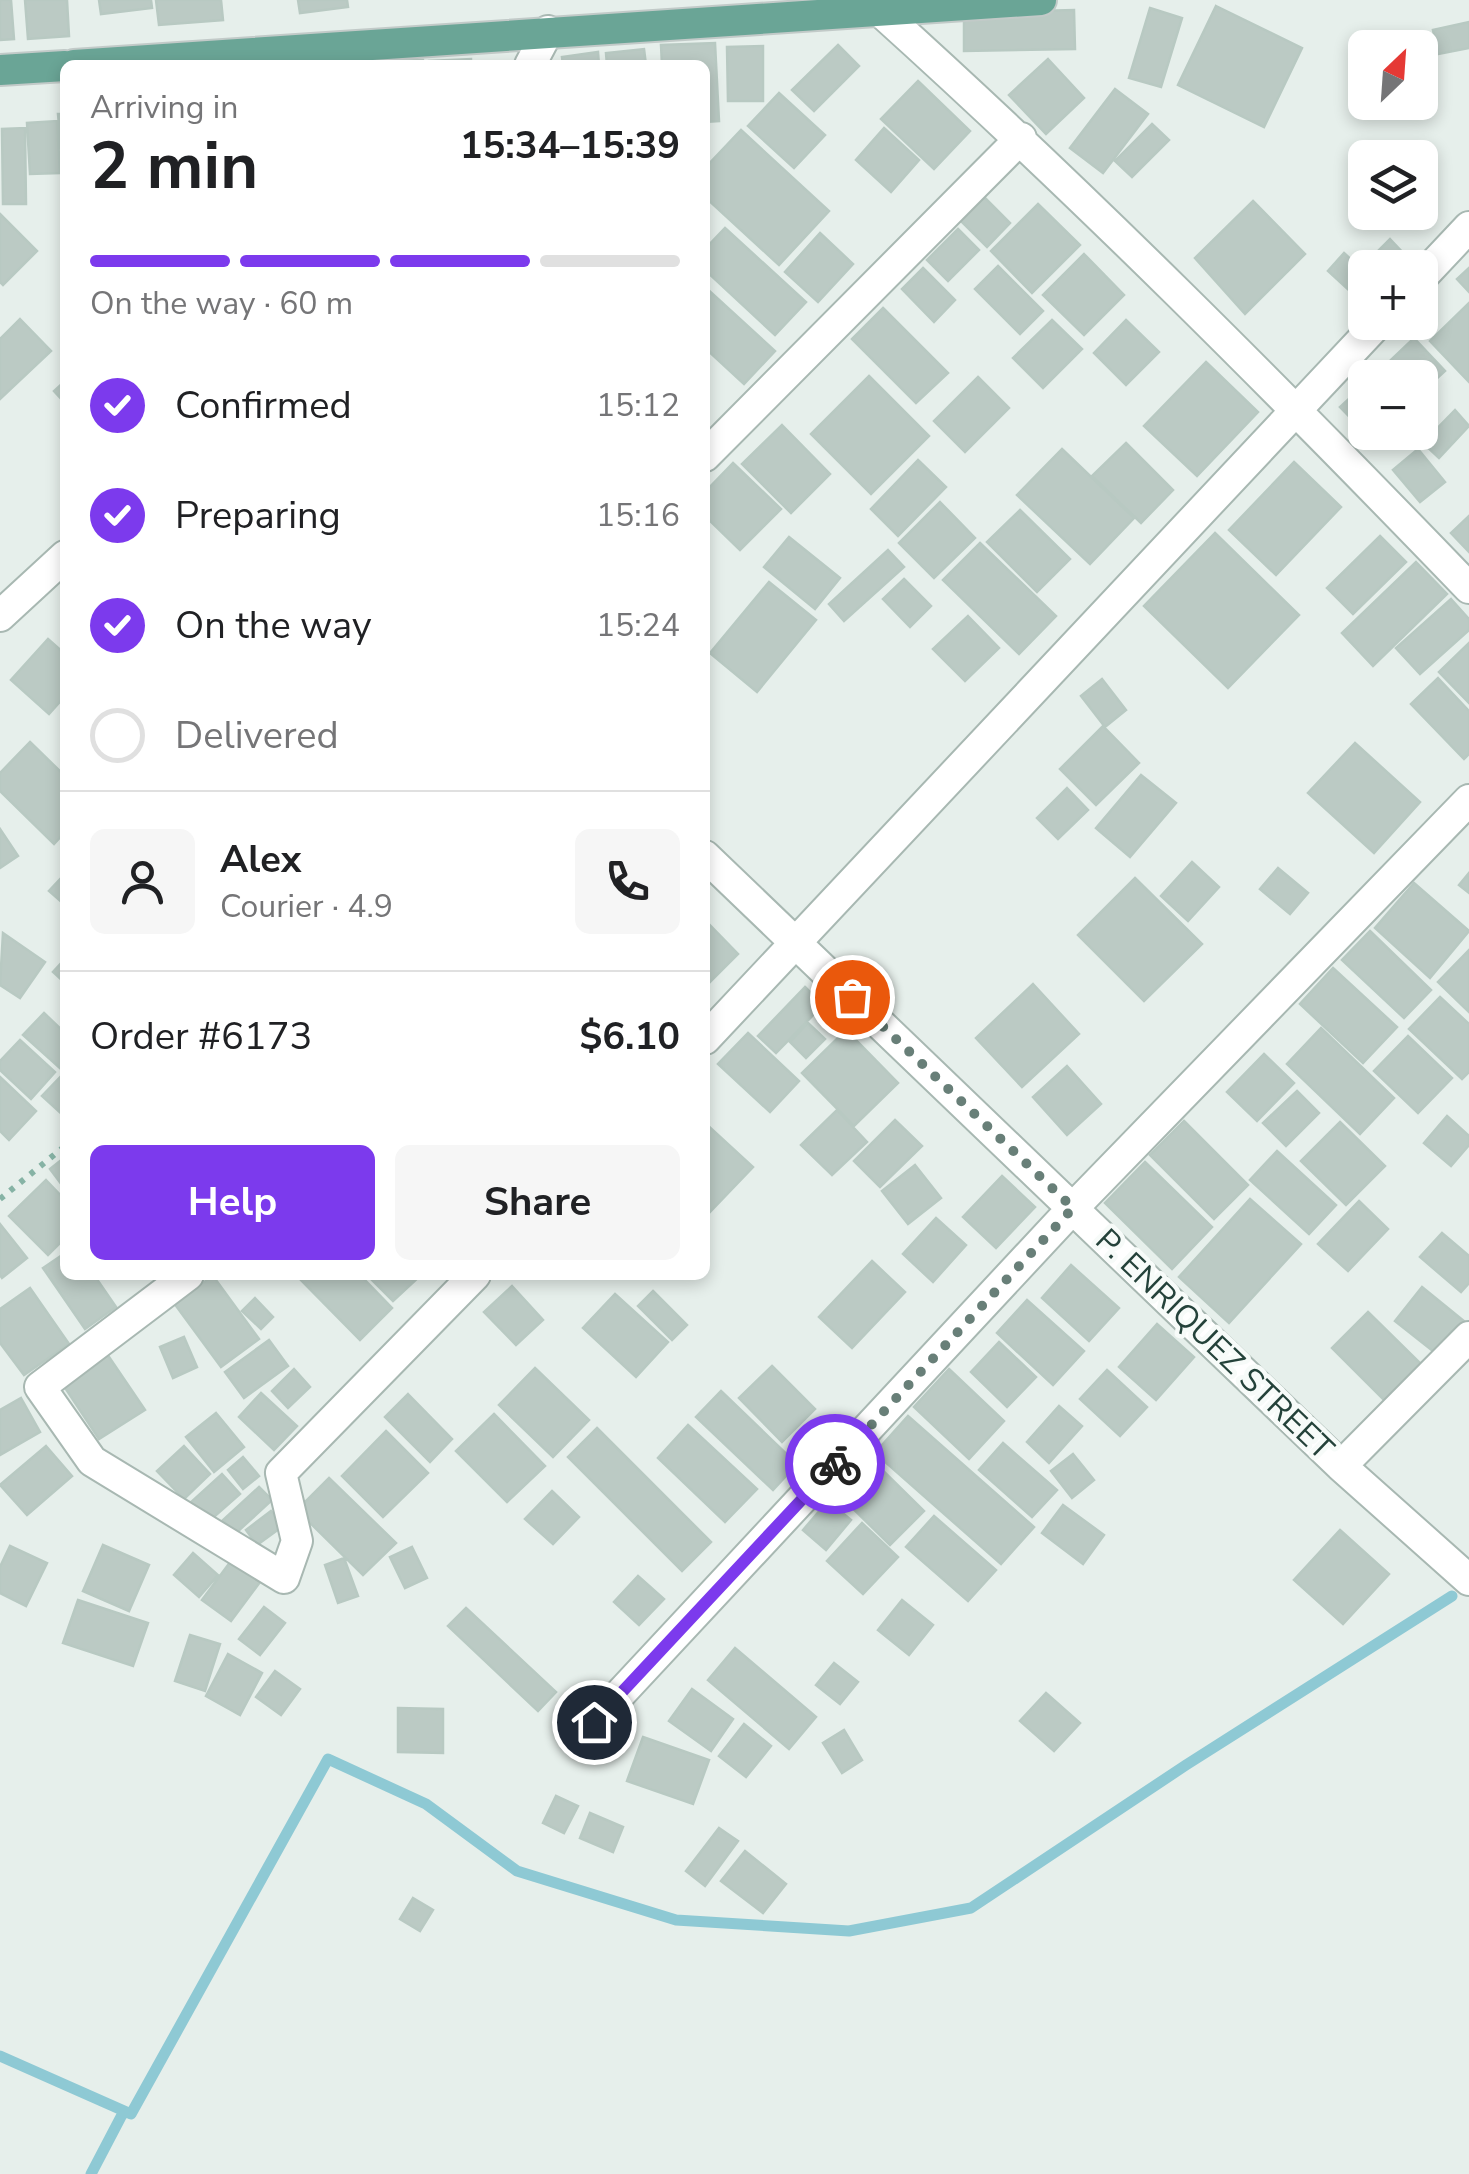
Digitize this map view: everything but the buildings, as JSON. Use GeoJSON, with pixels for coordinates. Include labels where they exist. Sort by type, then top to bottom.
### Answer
{"type":"FeatureCollection","features":[{"type":"Feature","properties":{"kind":"main road"},"geometry":{"type":"LineString","coordinates":[[144,60],[1041,0]]}},
{"type":"Feature","properties":{"kind":"main road"},"geometry":{"type":"LineString","coordinates":[[0,70],[60,66]]}},
{"type":"Feature","properties":{"kind":"street"},"geometry":{"type":"LineString","coordinates":[[880,10],[1021,138],[1297,410],[1469,588]]}},
{"type":"Feature","properties":{"kind":"street"},"geometry":{"type":"LineString","coordinates":[[533,60],[548,31]]}},
{"type":"Feature","properties":{"kind":"street"},"geometry":{"type":"LineString","coordinates":[[710,451],[1021,138]]}},
{"type":"Feature","properties":{"kind":"street"},"geometry":{"type":"LineString","coordinates":[[1438,260],[1469,227]]}},
{"type":"Feature","properties":{"kind":"street"},"geometry":{"type":"LineString","coordinates":[[710,1034],[1362,340]]}},
{"type":"Feature","properties":{"kind":"street"},"geometry":{"type":"LineString","coordinates":[[0,616],[60,561]]}},
{"type":"Feature","properties":{"kind":"street"},"geometry":{"type":"LineString","coordinates":[[594,1722],[1073,1208],[1469,800]]}},
{"type":"Feature","properties":{"kind":"street","name":"P. ENRIQUEZ STREET"},"geometry":{"type":"LineString","coordinates":[[710,861],[1341,1466],[1469,1580]]}},
{"type":"Feature","properties":{"kind":"street"},"geometry":{"type":"LineString","coordinates":[[181,1280],[40,1386],[92,1462],[284,1578],[296,1541],[281,1474],[470,1280]]}},
{"type":"Feature","properties":{"kind":"street"},"geometry":{"type":"LineString","coordinates":[[1341,1466],[1469,1336]]}},
{"type":"Feature","properties":{"kind":"path"},"geometry":{"type":"LineString","coordinates":[[0,1199],[60,1150]]}},
{"type":"Feature","properties":{"kind":"waterway"},"geometry":{"type":"LineString","coordinates":[[0,2056],[131,2114],[328,1759],[426,1804],[517,1871],[676,1920],[849,1931],[971,1908],[1452,1596]]}},
{"type":"Feature","properties":{"kind":"waterway"},"geometry":{"type":"LineString","coordinates":[[91,2174],[124,2111]]}},
{"type":"Feature","properties":{"kind":"way so far"},"geometry":{"type":"LineString","coordinates":[[835,1464],[1073,1208],[852,997]]}},
{"type":"Feature","properties":{"kind":"route"},"geometry":{"type":"LineString","coordinates":[[594,1722],[835,1464]]}}]}
